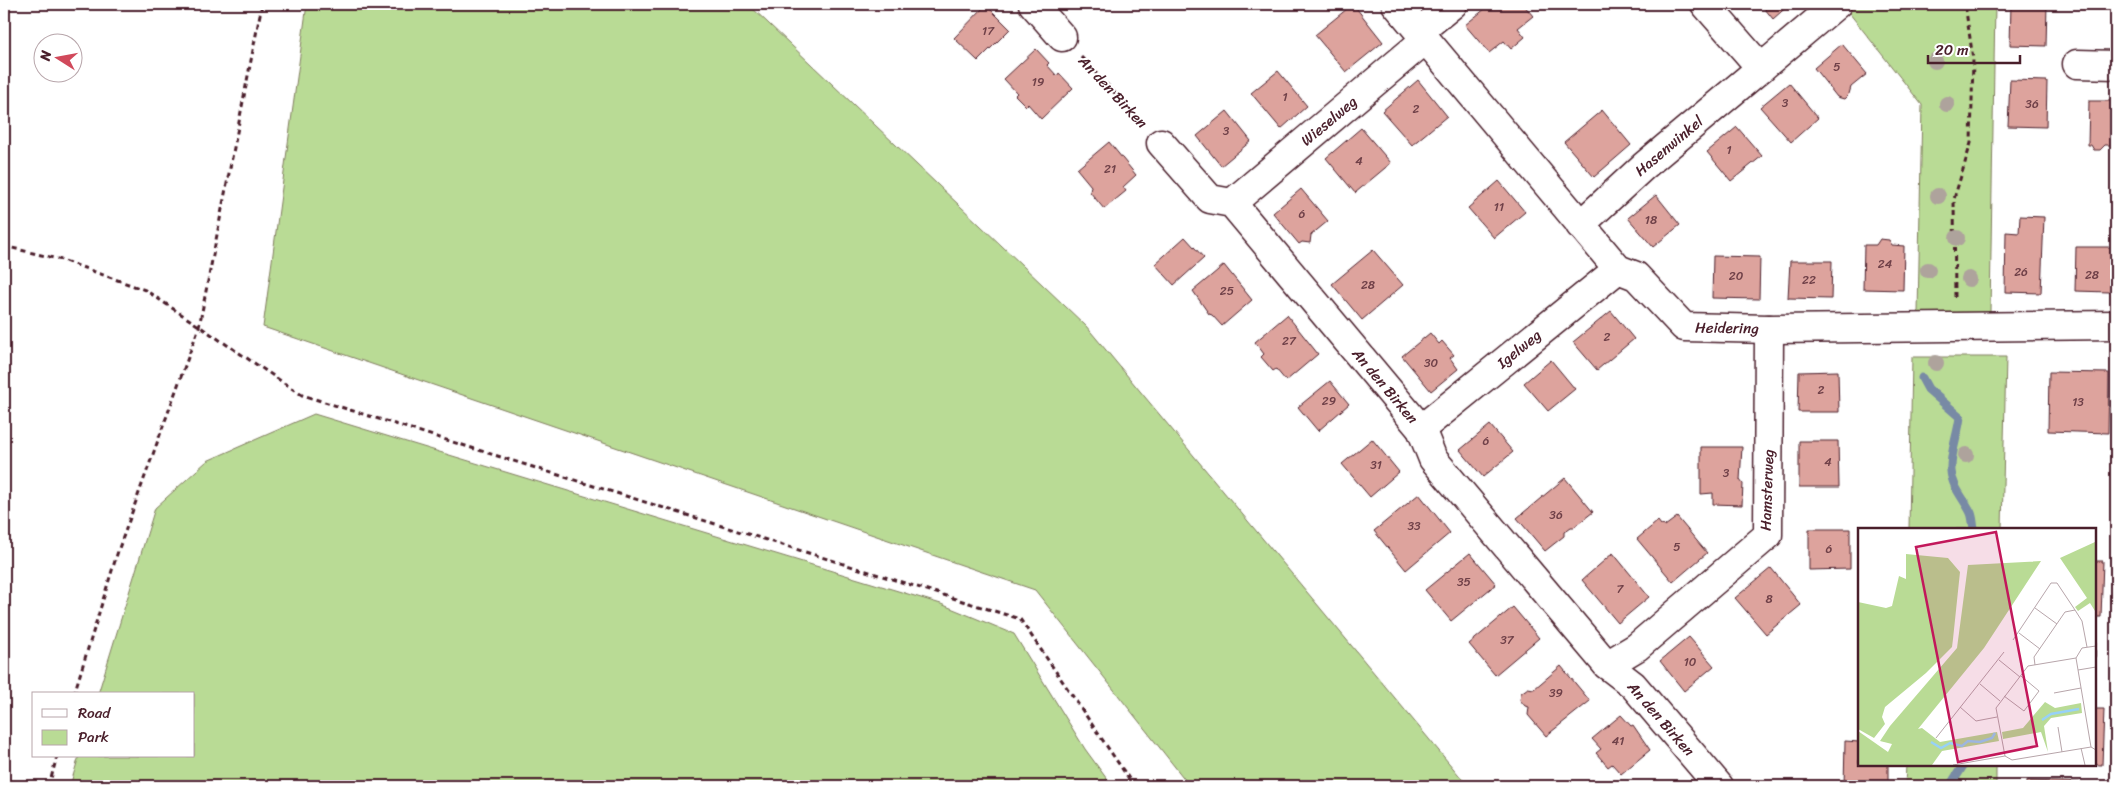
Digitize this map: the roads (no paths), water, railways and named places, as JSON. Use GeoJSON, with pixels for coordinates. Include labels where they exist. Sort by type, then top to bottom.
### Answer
{"type":"FeatureCollection","features":[{"type":"Feature","properties":{"kind":"street"},"geometry":{"type":"LineString","coordinates":[[1033,4],[1062,37]]}},
{"type":"Feature","properties":{"kind":"street","name":"Heidering"},"geometry":{"type":"LineString","coordinates":[[1396,4],[1618,269],[1636,276],[1684,328],[1769,329],[2116,325]]}},
{"type":"Feature","properties":{"kind":"street"},"geometry":{"type":"LineString","coordinates":[[1423,35],[1453,4]]}},
{"type":"Feature","properties":{"kind":"street"},"geometry":{"type":"LineString","coordinates":[[1705,4],[1761,68]]}},
{"type":"Feature","properties":{"kind":"street","name":"Hasenwinkel"},"geometry":{"type":"LineString","coordinates":[[1580,225],[1644,166],[1837,4]]}},
{"type":"Feature","properties":{"kind":"street","name":"Wieselweg"},"geometry":{"type":"LineString","coordinates":[[1232,203],[1423,35]]}},
{"type":"Feature","properties":{"kind":"street"},"geometry":{"type":"LineString","coordinates":[[2077,64],[2116,65]]}},
{"type":"Feature","properties":{"kind":"street"},"geometry":{"type":"LineString","coordinates":[[1162,143],[1210,199],[1232,203]]}},
{"type":"Feature","properties":{"kind":"street","name":"An den Birken"},"geometry":{"type":"LineString","coordinates":[[1232,203],[1420,429],[1434,459],[1608,665],[1632,685],[1719,786]]}},
{"type":"Feature","properties":{"kind":"street","name":"Igelweg"},"geometry":{"type":"LineString","coordinates":[[1420,429],[1618,269]]}},
{"type":"Feature","properties":{"kind":"street","name":"Hamsterweg"},"geometry":{"type":"LineString","coordinates":[[1608,665],[1637,647],[1768,535],[1769,329]]}},
{"type":"Feature","properties":{"kind":"waterway"},"geometry":{"type":"LineString","coordinates":[[1922,378],[1928,389],[1960,417],[1951,471],[1956,488],[1971,513],[1974,528]]}},
{"type":"Feature","properties":{"kind":"waterway"},"geometry":{"type":"LineString","coordinates":[[1950,786],[1963,765]]}}]}
